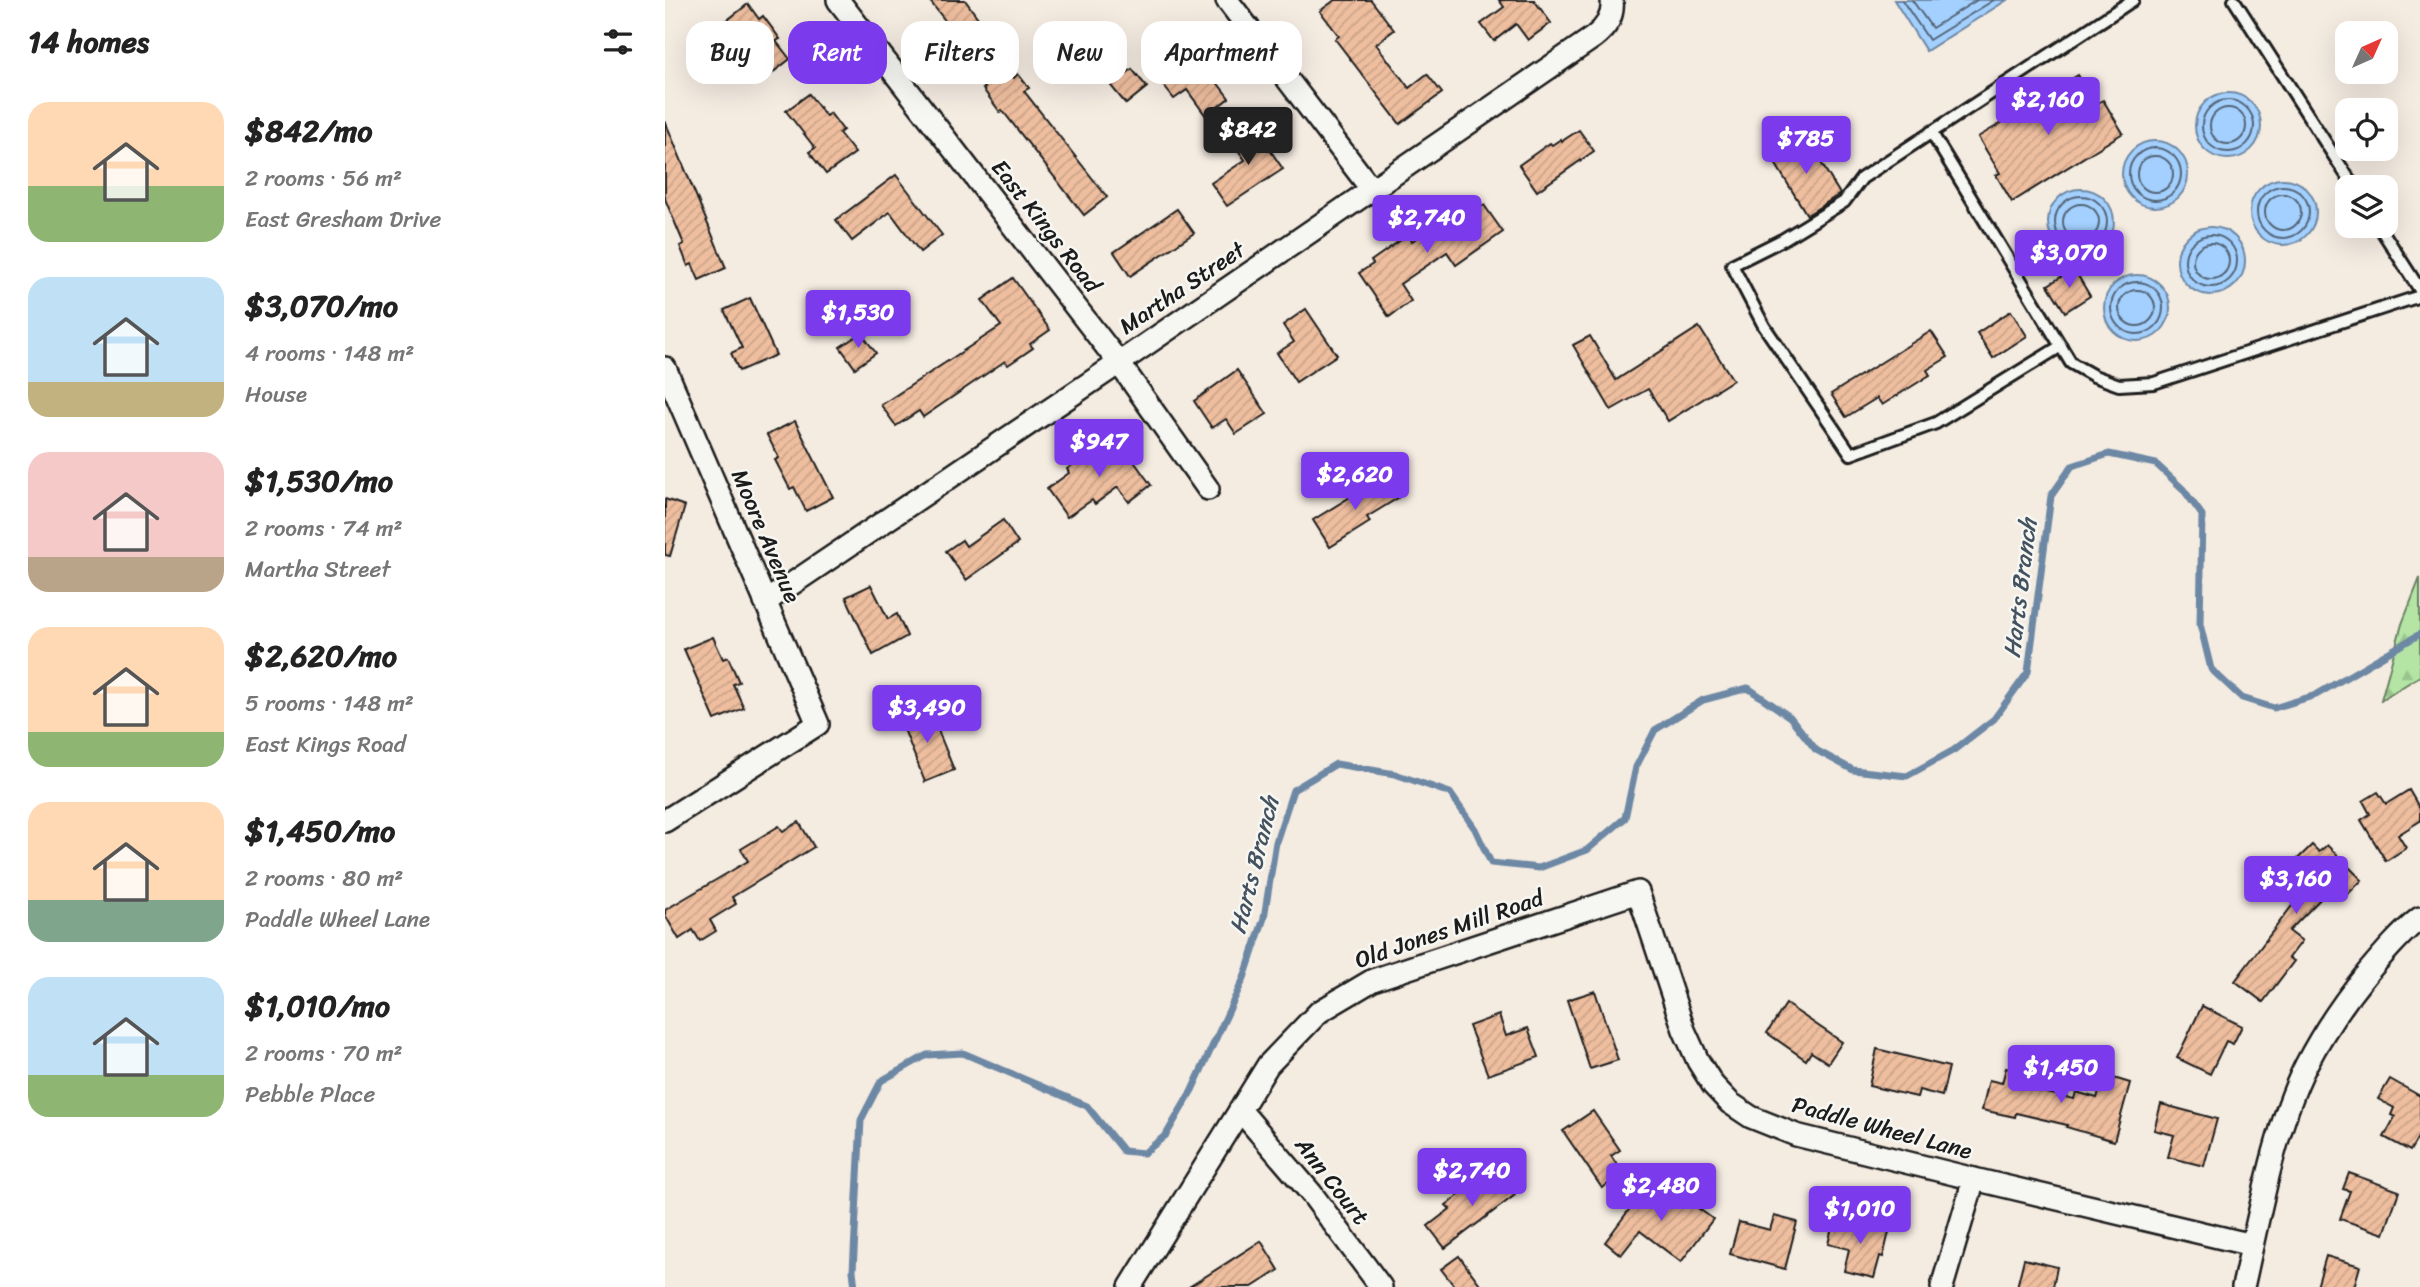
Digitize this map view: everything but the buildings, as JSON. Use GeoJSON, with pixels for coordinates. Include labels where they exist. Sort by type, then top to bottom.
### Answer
{"type":"FeatureCollection","features":[{"type":"Feature","properties":{"kind":"street","name":"East Kings Road"},"geometry":{"type":"LineString","coordinates":[[838,0],[1119,363],[1208,489]]}},
{"type":"Feature","properties":{"kind":"street"},"geometry":{"type":"LineString","coordinates":[[1227,0],[1372,190]]}},
{"type":"Feature","properties":{"kind":"street","name":"Martha Street"},"geometry":{"type":"LineString","coordinates":[[765,602],[1594,37],[1606,26],[1612,2]]}},
{"type":"Feature","properties":{"kind":"street","name":"Moore Avenue"},"geometry":{"type":"LineString","coordinates":[[665,368],[818,724],[665,821]]}},
{"type":"Feature","properties":{"kind":"street"},"geometry":{"type":"LineString","coordinates":[[665,422],[684,411]]}},
{"type":"Feature","properties":{"kind":"street","name":"Old Jones Mill Road"},"geometry":{"type":"LineString","coordinates":[[1130,1287],[1268,1065],[1319,1012],[1373,981],[1638,892]]}},
{"type":"Feature","properties":{"kind":"street","name":"Paddle Wheel Lane"},"geometry":{"type":"LineString","coordinates":[[1638,892],[1684,1030],[1708,1077],[1730,1103],[1751,1117],[1796,1135],[2252,1245]]}},
{"type":"Feature","properties":{"kind":"street"},"geometry":{"type":"LineString","coordinates":[[2243,1287],[2281,1128],[2305,1067],[2345,1002],[2387,950],[2420,918]]}},
{"type":"Feature","properties":{"kind":"street","name":"Ann Court"},"geometry":{"type":"LineString","coordinates":[[1240,1110],[1311,1193],[1381,1287]]}},
{"type":"Feature","properties":{"kind":"street"},"geometry":{"type":"LineString","coordinates":[[1942,1287],[1974,1179]]}},
{"type":"Feature","properties":{"kind":"lane"},"geometry":{"type":"LineString","coordinates":[[2061,346],[1936,423],[1851,454],[1764,326],[1732,265],[1782,240],[1845,202],[1862,178],[2133,0]]}},
{"type":"Feature","properties":{"kind":"lane"},"geometry":{"type":"LineString","coordinates":[[2234,0],[2346,175]]}},
{"type":"Feature","properties":{"kind":"lane"},"geometry":{"type":"LineString","coordinates":[[1931,132],[2071,363],[2094,376],[2119,385],[2154,383],[2420,296]]}},
{"type":"Feature","properties":{"kind":"lane"},"geometry":{"type":"LineString","coordinates":[[2387,238],[2420,290]]}},
{"type":"Feature","properties":{"kind":"green space"},"geometry":{"type":"Polygon","coordinates":[[[2420,578],[2420,676],[2381,700],[2402,624],[2420,578]]]}},
{"type":"Feature","properties":{"kind":"water"},"geometry":{"type":"Polygon","coordinates":[[[1894,0],[2007,0],[1926,51],[1894,0]]]}},
{"type":"Feature","properties":{"kind":"water"},"geometry":{"type":"Polygon","coordinates":[[[2221,93],[2235,93],[2247,98],[2256,107],[2261,126],[2259,139],[2252,150],[2235,159],[2221,159],[2209,154],[2200,145],[2195,133],[2195,119],[2200,107],[2209,98],[2221,93]]]}},
{"type":"Feature","properties":{"kind":"water"},"geometry":{"type":"Polygon","coordinates":[[[2148,141],[2162,141],[2174,146],[2183,155],[2188,174],[2186,187],[2179,198],[2162,207],[2148,207],[2136,202],[2127,193],[2122,181],[2122,167],[2127,155],[2136,146],[2148,141]]]}},
{"type":"Feature","properties":{"kind":"water"},"geometry":{"type":"Polygon","coordinates":[[[2276,179],[2290,179],[2302,184],[2311,193],[2316,212],[2314,225],[2307,236],[2290,245],[2276,245],[2264,240],[2255,231],[2250,219],[2250,205],[2255,193],[2264,184],[2276,179]]]}},
{"type":"Feature","properties":{"kind":"water"},"geometry":{"type":"Polygon","coordinates":[[[2074,189],[2088,189],[2100,194],[2109,203],[2114,222],[2112,235],[2105,246],[2088,255],[2074,255],[2062,250],[2053,241],[2048,229],[2048,215],[2053,203],[2062,194],[2074,189]]]}},
{"type":"Feature","properties":{"kind":"water"},"geometry":{"type":"Polygon","coordinates":[[[2211,227],[2224,230],[2235,237],[2242,248],[2245,261],[2242,274],[2235,285],[2224,292],[2211,295],[2198,292],[2187,285],[2180,274],[2177,261],[2180,248],[2187,237],[2198,230],[2211,227]]]}},
{"type":"Feature","properties":{"kind":"water"},"geometry":{"type":"Polygon","coordinates":[[[2130,275],[2144,275],[2156,280],[2165,289],[2170,308],[2168,321],[2161,332],[2144,341],[2130,341],[2118,336],[2109,327],[2104,315],[2104,301],[2109,289],[2118,280],[2130,275]]]}},
{"type":"Feature","properties":{"kind":"waterway","name":"Harts Branch"},"geometry":{"type":"LineString","coordinates":[[855,1287],[853,1271],[861,1120],[881,1081],[927,1055],[963,1053],[1087,1106],[1123,1151],[1144,1153],[1166,1135],[1192,1090],[1244,978],[1264,918],[1276,842],[1293,790],[1336,764],[1395,774],[1450,793],[1475,829],[1491,863],[1539,868],[1587,850],[1625,818],[1636,767],[1655,730],[1703,700],[1748,688],[1790,717],[1816,750],[1853,770],[1907,776],[1954,750],[1994,719],[2028,672],[2051,496],[2072,466],[2109,454],[2156,464],[2183,489],[2202,515],[2200,624],[2211,669],[2242,698],[2274,708],[2316,695],[2420,634]]}}]}
